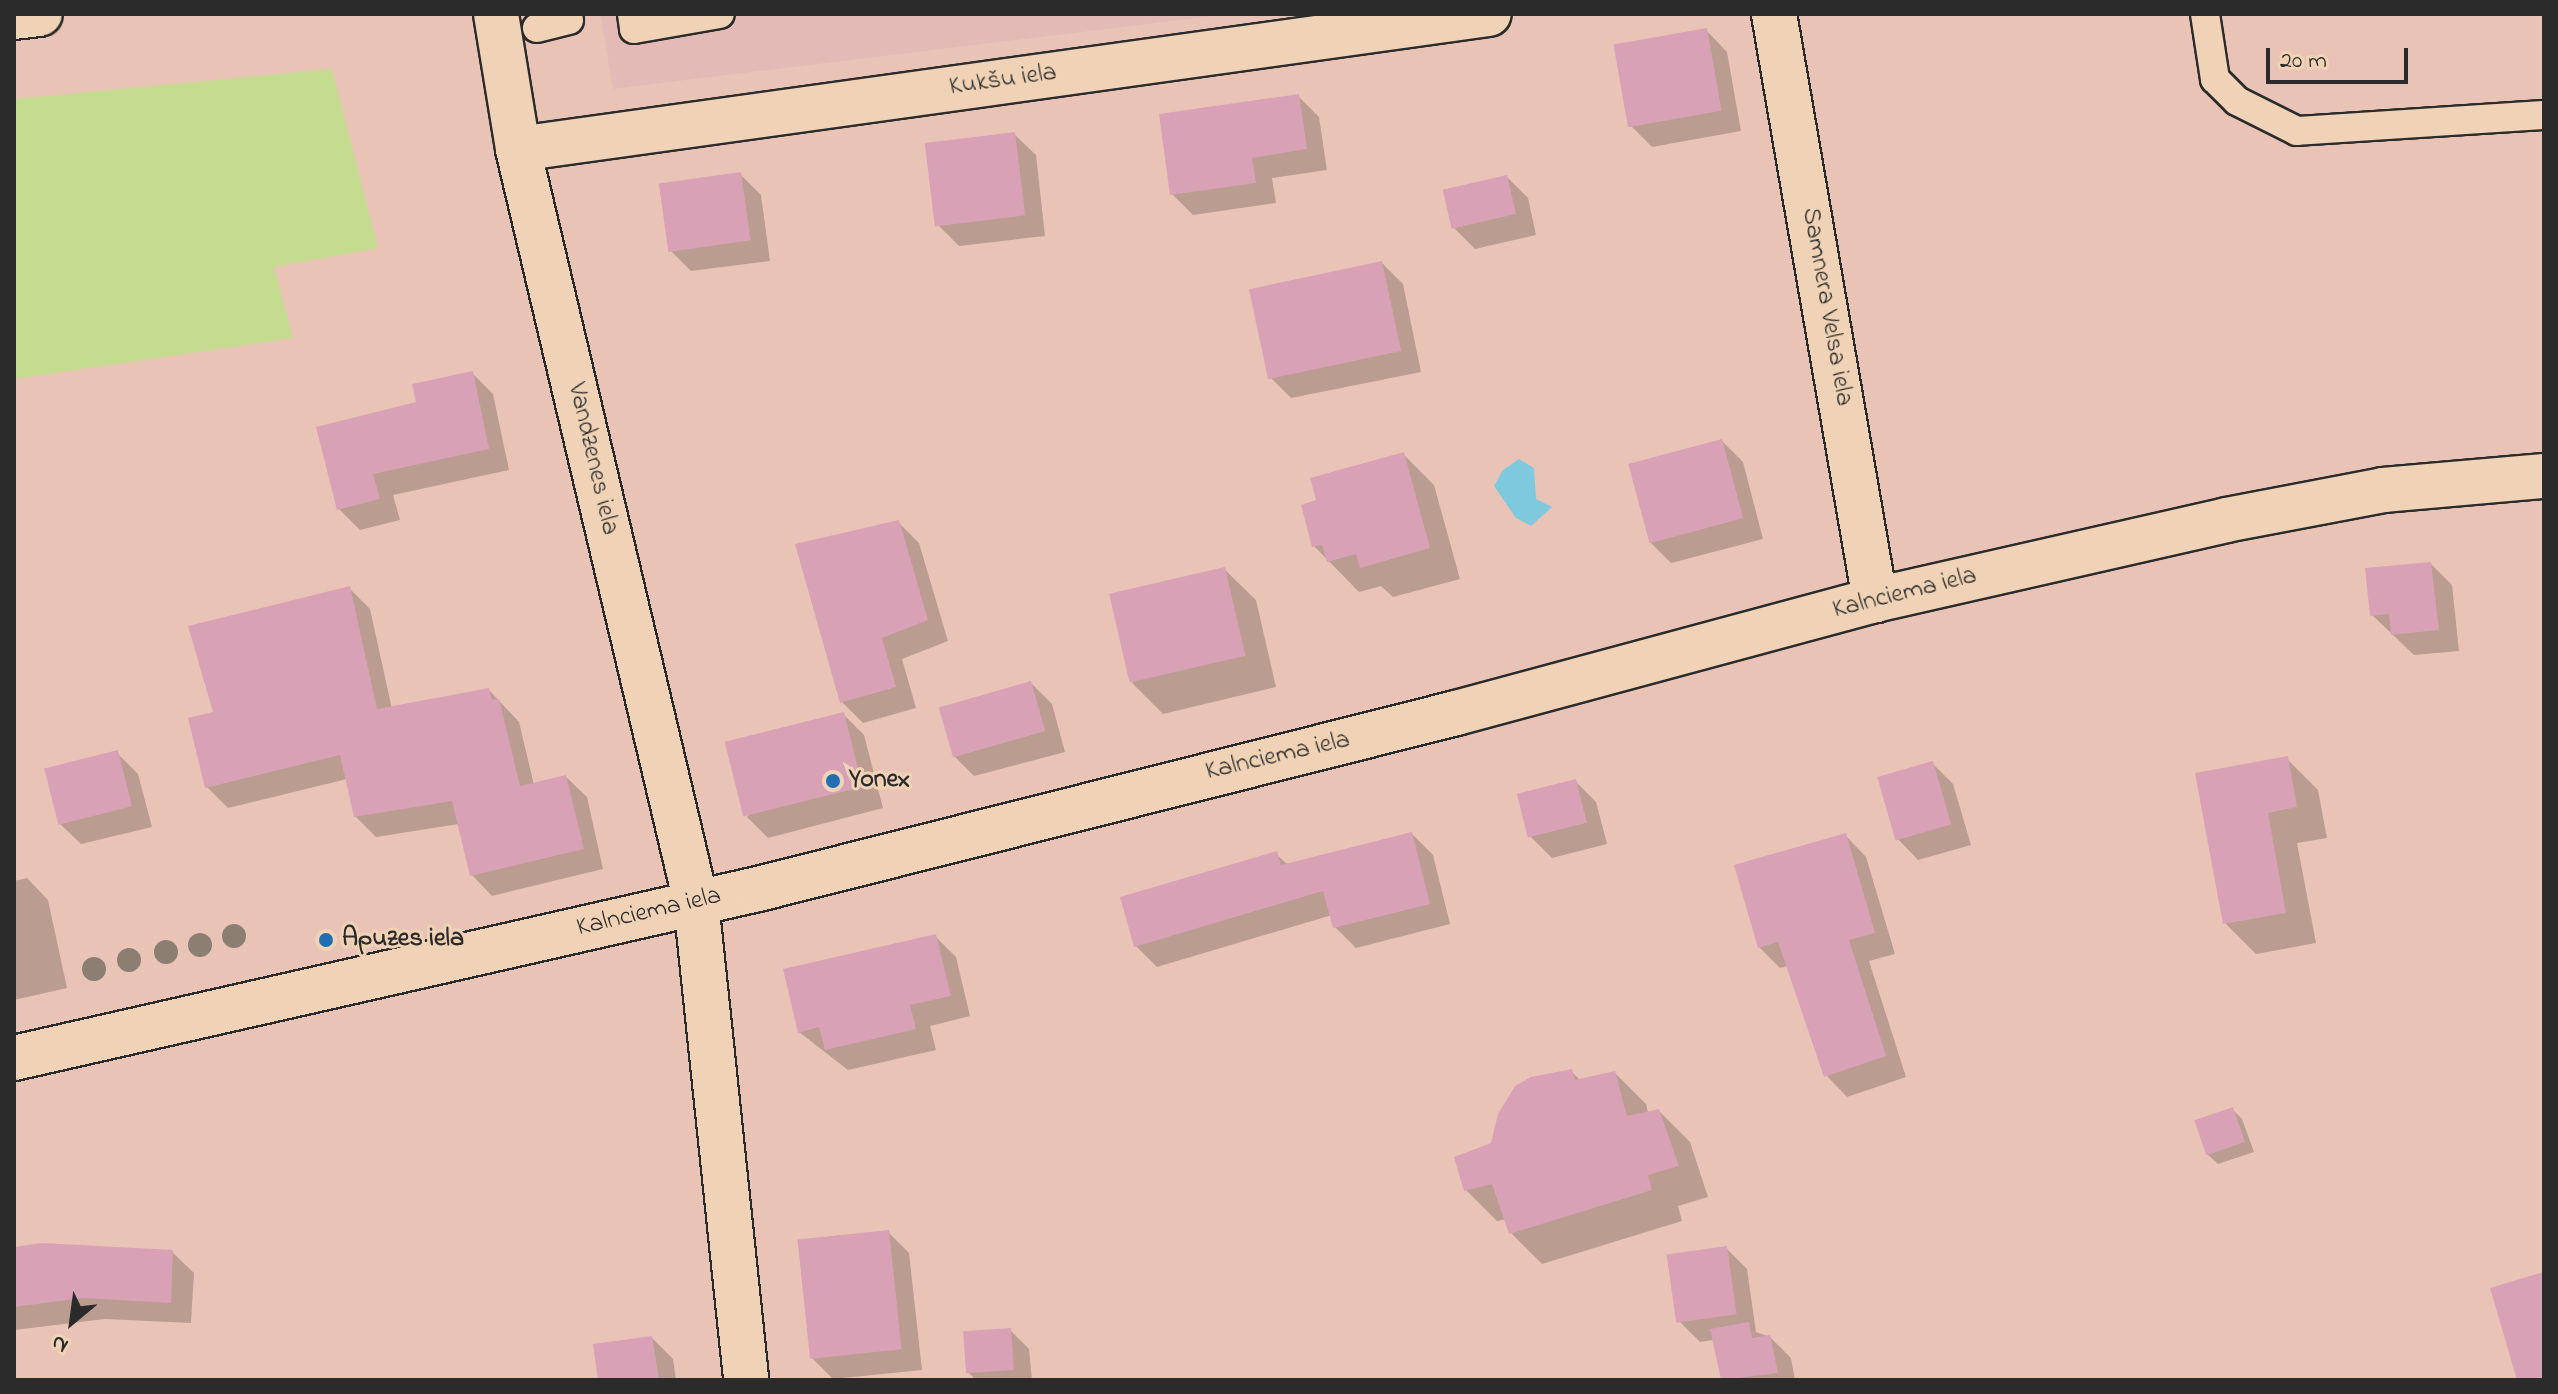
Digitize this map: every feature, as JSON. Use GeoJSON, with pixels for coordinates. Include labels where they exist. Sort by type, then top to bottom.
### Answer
{"type":"FeatureCollection","features":[{"type":"Feature","properties":{"kind":"street"},"geometry":{"type":"LineString","coordinates":[[14,17],[40,14]]}},
{"type":"Feature","properties":{"kind":"street","name":"Vandzenes iela"},"geometry":{"type":"LineString","coordinates":[[496,14],[518,149],[696,902]]}},
{"type":"Feature","properties":{"kind":"street","name":"Kukšu iela"},"geometry":{"type":"LineString","coordinates":[[518,149],[1489,14]]}},
{"type":"Feature","properties":{"kind":"street","name":"Samnera Velsa iela"},"geometry":{"type":"LineString","coordinates":[[1774,14],[1875,600]]}},
{"type":"Feature","properties":{"kind":"street","name":"Kalnciema iela"},"geometry":{"type":"LineString","coordinates":[[14,1058],[373,980],[696,902],[1442,716],[1875,600],[2226,520],[2383,490],[2544,476]]}},
{"type":"Feature","properties":{"kind":"street"},"geometry":{"type":"LineString","coordinates":[[696,902],[746,1380]]}},
{"type":"Feature","properties":{"kind":"lane"},"geometry":{"type":"LineString","coordinates":[[632,14],[634,29],[720,14]]}},
{"type":"Feature","properties":{"kind":"lane"},"geometry":{"type":"LineString","coordinates":[[2205,14],[2215,79],[2237,101],[2297,131],[2544,115]]}},
{"type":"Feature","properties":{"kind":"lane"},"geometry":{"type":"LineString","coordinates":[[537,28],[569,20]]}},
{"type":"Feature","properties":{"kind":"shaded area"},"geometry":{"type":"Polygon","coordinates":[[[600,14],[1229,14],[613,89],[600,14]]]}},
{"type":"Feature","properties":{"kind":"green space"},"geometry":{"type":"Polygon","coordinates":[[[332,69],[378,248],[274,267],[293,338],[14,379],[14,99],[332,69]]]}},
{"type":"Feature","properties":{"kind":"water"},"geometry":{"type":"Polygon","coordinates":[[[1519,459],[1534,468],[1536,499],[1552,507],[1531,526],[1516,518],[1494,486],[1503,470],[1519,459]]]}},
{"type":"Feature","properties":{"kind":"building"},"geometry":{"type":"Polygon","coordinates":[[[1707,28],[1722,111],[1628,127],[1613,44],[1707,28]]]}},
{"type":"Feature","properties":{"kind":"building"},"geometry":{"type":"Polygon","coordinates":[[[1299,94],[1307,149],[1252,158],[1256,183],[1170,195],[1159,114],[1299,94]]]}},
{"type":"Feature","properties":{"kind":"building"},"geometry":{"type":"Polygon","coordinates":[[[1015,132],[1025,215],[935,226],[925,143],[1015,132]]]}},
{"type":"Feature","properties":{"kind":"building"},"geometry":{"type":"Polygon","coordinates":[[[741,172],[751,240],[668,252],[659,184],[741,172]]]}},
{"type":"Feature","properties":{"kind":"building"},"geometry":{"type":"Polygon","coordinates":[[[1507,175],[1516,214],[1452,229],[1443,190],[1507,175]]]}},
{"type":"Feature","properties":{"kind":"building"},"geometry":{"type":"Polygon","coordinates":[[[1382,261],[1401,351],[1268,379],[1249,289],[1382,261]]]}},
{"type":"Feature","properties":{"kind":"building"},"geometry":{"type":"Polygon","coordinates":[[[473,371],[489,449],[373,474],[380,499],[337,510],[316,427],[416,402],[412,384],[473,371]]]}},
{"type":"Feature","properties":{"kind":"building"},"geometry":{"type":"Polygon","coordinates":[[[1722,439],[1743,518],[1650,543],[1628,464],[1722,439]]]}},
{"type":"Feature","properties":{"kind":"building"},"geometry":{"type":"Polygon","coordinates":[[[1404,452],[1430,548],[1360,568],[1356,554],[1327,562],[1322,545],[1312,547],[1301,505],[1316,500],[1310,478],[1404,452]]]}},
{"type":"Feature","properties":{"kind":"building"},"geometry":{"type":"Polygon","coordinates":[[[899,520],[928,620],[882,638],[896,687],[840,703],[795,544],[899,520]]]}},
{"type":"Feature","properties":{"kind":"building"},"geometry":{"type":"Polygon","coordinates":[[[2431,562],[2439,630],[2391,635],[2389,614],[2370,616],[2365,568],[2431,562]]]}},
{"type":"Feature","properties":{"kind":"building"},"geometry":{"type":"Polygon","coordinates":[[[1225,567],[1245,656],[1130,682],[1109,594],[1225,567]]]}},
{"type":"Feature","properties":{"kind":"building"},"geometry":{"type":"Polygon","coordinates":[[[350,586],[377,709],[489,688],[492,700],[499,699],[520,786],[566,775],[584,849],[470,876],[452,801],[354,817],[340,755],[205,788],[188,718],[213,712],[188,626],[350,586]]]}},
{"type":"Feature","properties":{"kind":"building"},"geometry":{"type":"Polygon","coordinates":[[[1031,681],[1045,731],[953,757],[939,707],[1031,681]]]}},
{"type":"Feature","properties":{"kind":"building"},"geometry":{"type":"Polygon","coordinates":[[[844,712],[863,787],[743,816],[725,742],[844,712]]]}},
{"type":"Feature","properties":{"kind":"building"},"geometry":{"type":"Polygon","coordinates":[[[118,750],[132,806],[58,825],[44,768],[118,750]]]}},
{"type":"Feature","properties":{"kind":"building"},"geometry":{"type":"Polygon","coordinates":[[[2288,756],[2297,807],[2268,813],[2286,913],[2223,924],[2195,773],[2288,756]]]}},
{"type":"Feature","properties":{"kind":"building"},"geometry":{"type":"Polygon","coordinates":[[[1933,761],[1951,824],[1895,840],[1877,777],[1933,761]]]}},
{"type":"Feature","properties":{"kind":"building"},"geometry":{"type":"Polygon","coordinates":[[[1576,779],[1587,823],[1528,837],[1517,794],[1576,779]]]}},
{"type":"Feature","properties":{"kind":"building"},"geometry":{"type":"Polygon","coordinates":[[[1412,832],[1430,904],[1333,928],[1323,891],[1134,947],[1120,897],[1277,851],[1281,865],[1412,832]]]}},
{"type":"Feature","properties":{"kind":"building"},"geometry":{"type":"Polygon","coordinates":[[[1846,833],[1875,933],[1849,940],[1886,1056],[1824,1077],[1778,942],[1758,948],[1734,865],[1846,833]]]}},
{"type":"Feature","properties":{"kind":"building"},"geometry":{"type":"Polygon","coordinates":[[[936,934],[951,996],[910,1005],[916,1029],[825,1050],[819,1027],[798,1033],[783,969],[936,934]]]}},
{"type":"Feature","properties":{"kind":"building"},"geometry":{"type":"Polygon","coordinates":[[[1572,1069],[1575,1080],[1615,1071],[1627,1116],[1659,1109],[1679,1166],[1648,1175],[1652,1190],[1509,1234],[1492,1184],[1464,1191],[1454,1157],[1491,1143],[1498,1114],[1515,1086],[1531,1077],[1572,1069]]]}},
{"type":"Feature","properties":{"kind":"building"},"geometry":{"type":"Polygon","coordinates":[[[2233,1107],[2245,1142],[2206,1155],[2194,1120],[2233,1107]]]}},
{"type":"Feature","properties":{"kind":"building"},"geometry":{"type":"Polygon","coordinates":[[[889,1230],[902,1349],[810,1359],[798,1240],[889,1230]]]}},
{"type":"Feature","properties":{"kind":"building"},"geometry":{"type":"Polygon","coordinates":[[[42,1243],[173,1250],[171,1303],[83,1298],[14,1307],[14,1247],[42,1243]]]}},
{"type":"Feature","properties":{"kind":"building"},"geometry":{"type":"Polygon","coordinates":[[[1727,1246],[1737,1314],[1676,1323],[1667,1254],[1727,1246]]]}},
{"type":"Feature","properties":{"kind":"building"},"geometry":{"type":"Polygon","coordinates":[[[2544,1272],[2544,1380],[2517,1380],[2490,1288],[2544,1272]]]}},
{"type":"Feature","properties":{"kind":"building"},"geometry":{"type":"Polygon","coordinates":[[[1749,1322],[1752,1338],[1770,1335],[1778,1373],[1721,1380],[1710,1329],[1749,1322]]]}},
{"type":"Feature","properties":{"kind":"building"},"geometry":{"type":"Polygon","coordinates":[[[1011,1328],[1014,1370],[966,1373],[963,1331],[1011,1328]]]}},
{"type":"Feature","properties":{"kind":"building"},"geometry":{"type":"Polygon","coordinates":[[[652,1336],[659,1380],[598,1380],[593,1344],[652,1336]]]}},
{"type":"Feature","properties":{"kind":"place","name":"Yonex"},"geometry":{"type":"Point","coordinates":[833,781]}},
{"type":"Feature","properties":{"kind":"place","name":"Apuzes iela"},"geometry":{"type":"Point","coordinates":[326,940]}}]}
